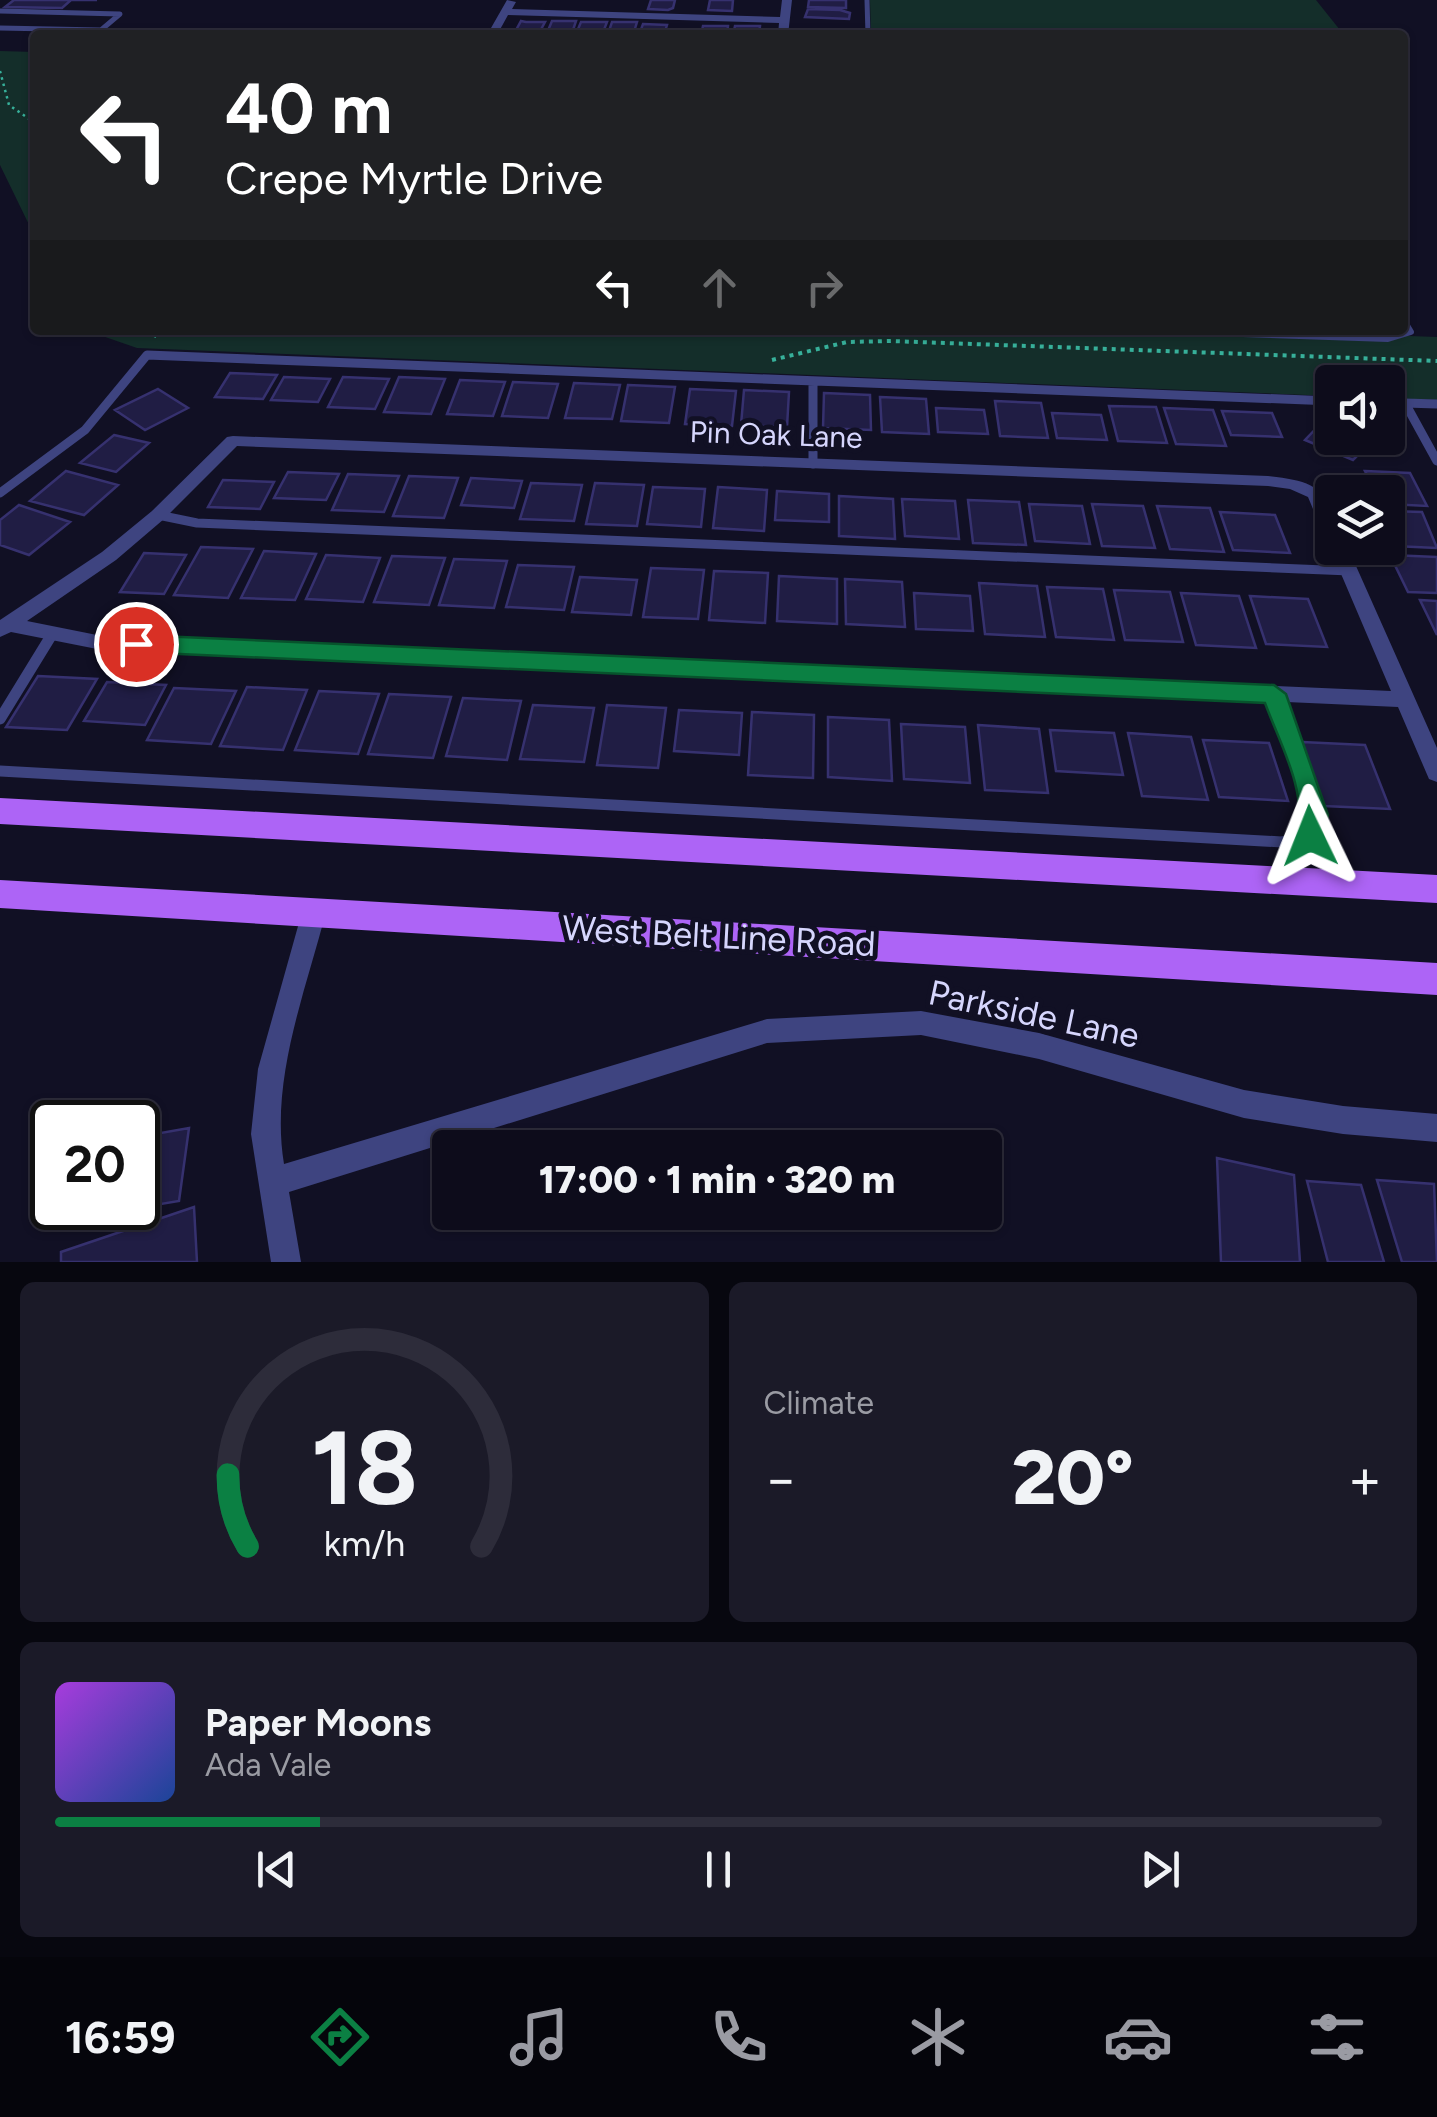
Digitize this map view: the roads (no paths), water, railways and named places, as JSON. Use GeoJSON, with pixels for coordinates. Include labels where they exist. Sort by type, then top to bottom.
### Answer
{"type":"FeatureCollection","features":[{"type":"Feature","properties":{"kind":"main road"},"geometry":{"type":"LineString","coordinates":[[0,811],[1437,890]]}},
{"type":"Feature","properties":{"kind":"main road","name":"West Belt Line Road"},"geometry":{"type":"LineString","coordinates":[[0,894],[1437,979]]}},
{"type":"Feature","properties":{"kind":"street"},"geometry":{"type":"LineString","coordinates":[[495,30],[512,0]]}},
{"type":"Feature","properties":{"kind":"street"},"geometry":{"type":"LineString","coordinates":[[784,30],[788,0]]}},
{"type":"Feature","properties":{"kind":"street"},"geometry":{"type":"LineString","coordinates":[[505,12],[786,20]]}},
{"type":"Feature","properties":{"kind":"street","name":"Pin Oak Lane"},"geometry":{"type":"LineString","coordinates":[[158,516],[233,442],[1268,480],[1294,484],[1315,494]]}},
{"type":"Feature","properties":{"kind":"street"},"geometry":{"type":"LineString","coordinates":[[4,628],[109,556],[158,516]]}},
{"type":"Feature","properties":{"kind":"street"},"geometry":{"type":"LineString","coordinates":[[1348,565],[1437,771]]}},
{"type":"Feature","properties":{"kind":"street"},"geometry":{"type":"LineString","coordinates":[[4,628],[137,644],[1407,700]]}},
{"type":"Feature","properties":{"kind":"street"},"geometry":{"type":"LineString","coordinates":[[286,1262],[265,1134],[272,1069],[314,912]]}},
{"type":"Feature","properties":{"kind":"street","name":"Parkside Lane"},"geometry":{"type":"LineString","coordinates":[[273,1182],[767,1031],[921,1023],[1039,1046],[1244,1104],[1343,1120],[1437,1128]]}},
{"type":"Feature","properties":{"kind":"lane"},"geometry":{"type":"LineString","coordinates":[[867,0],[868,30]]}},
{"type":"Feature","properties":{"kind":"lane"},"geometry":{"type":"LineString","coordinates":[[0,11],[120,14],[101,30],[0,28]]}},
{"type":"Feature","properties":{"kind":"lane"},"geometry":{"type":"LineString","coordinates":[[1272,335],[1388,339],[1401,335]]}},
{"type":"Feature","properties":{"kind":"lane"},"geometry":{"type":"LineString","coordinates":[[0,494],[64,449],[110,403],[129,372],[147,355],[1315,400]]}},
{"type":"Feature","properties":{"kind":"lane"},"geometry":{"type":"LineString","coordinates":[[813,381],[813,464]]}},
{"type":"Feature","properties":{"kind":"lane"},"geometry":{"type":"LineString","coordinates":[[1437,404],[1405,404],[1437,460]]}},
{"type":"Feature","properties":{"kind":"lane"},"geometry":{"type":"LineString","coordinates":[[158,516],[197,523],[1350,570]]}},
{"type":"Feature","properties":{"kind":"lane"},"geometry":{"type":"LineString","coordinates":[[0,719],[51,636]]}},
{"type":"Feature","properties":{"kind":"lane"},"geometry":{"type":"LineString","coordinates":[[0,770],[1282,842],[1310,836],[1315,815],[1274,694]]}}]}
